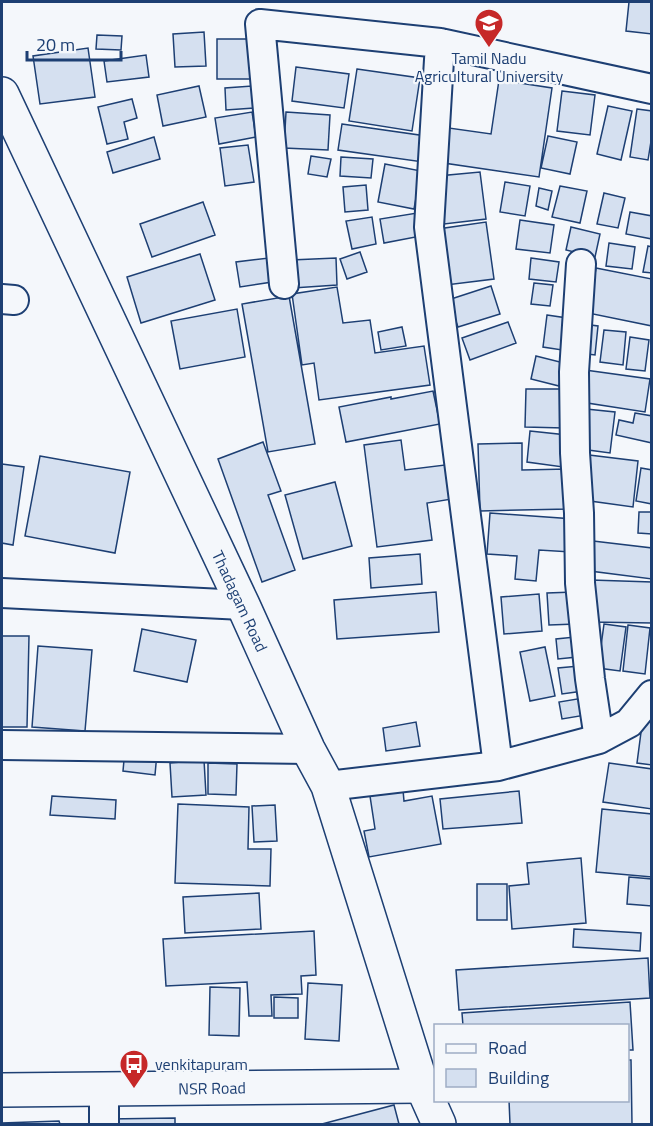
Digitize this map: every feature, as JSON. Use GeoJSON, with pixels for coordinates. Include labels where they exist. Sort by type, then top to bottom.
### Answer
{"type":"FeatureCollection","features":[{"type":"Feature","properties":{"kind":"main road","name":"Thadagam Road"},"geometry":{"type":"LineString","coordinates":[[2,94],[243,605],[308,749],[328,786],[422,1086],[439,1125]]}},
{"type":"Feature","properties":{"kind":"main road","name":"NSR Road"},"geometry":{"type":"LineString","coordinates":[[2,1090],[422,1086]]}},
{"type":"Feature","properties":{"kind":"street"},"geometry":{"type":"LineString","coordinates":[[284,284],[260,24],[440,42],[651,89]]}},
{"type":"Feature","properties":{"kind":"street"},"geometry":{"type":"LineString","coordinates":[[440,42],[429,227],[498,766]]}},
{"type":"Feature","properties":{"kind":"street"},"geometry":{"type":"LineString","coordinates":[[581,264],[574,372],[575,453],[580,583],[599,739]]}},
{"type":"Feature","properties":{"kind":"street"},"geometry":{"type":"LineString","coordinates":[[2,593],[243,605]]}},
{"type":"Feature","properties":{"kind":"street"},"geometry":{"type":"LineString","coordinates":[[328,786],[498,766],[599,739],[629,723],[651,695]]}},
{"type":"Feature","properties":{"kind":"street"},"geometry":{"type":"LineString","coordinates":[[2,745],[308,749]]}},
{"type":"Feature","properties":{"kind":"street"},"geometry":{"type":"LineString","coordinates":[[104,1089],[104,1125]]}},
{"type":"Feature","properties":{"kind":"building"},"geometry":{"type":"Polygon","coordinates":[[[629,2],[652,2],[652,34],[626,31],[629,2]]]}},
{"type":"Feature","properties":{"kind":"building"},"geometry":{"type":"Polygon","coordinates":[[[204,32],[206,66],[175,67],[173,34],[204,32]]]}},
{"type":"Feature","properties":{"kind":"building"},"geometry":{"type":"Polygon","coordinates":[[[97,35],[122,36],[121,50],[96,49],[97,35]]]}},
{"type":"Feature","properties":{"kind":"building"},"geometry":{"type":"Polygon","coordinates":[[[217,39],[249,39],[250,79],[217,79],[217,39]]]}},
{"type":"Feature","properties":{"kind":"building"},"geometry":{"type":"Polygon","coordinates":[[[88,48],[95,97],[40,104],[33,56],[88,48]]]}},
{"type":"Feature","properties":{"kind":"building"},"geometry":{"type":"Polygon","coordinates":[[[146,55],[149,77],[107,82],[104,61],[146,55]]]}},
{"type":"Feature","properties":{"kind":"building"},"geometry":{"type":"Polygon","coordinates":[[[296,67],[349,74],[344,108],[292,101],[296,67]]]}},
{"type":"Feature","properties":{"kind":"building"},"geometry":{"type":"Polygon","coordinates":[[[357,69],[420,78],[412,131],[349,121],[357,69]]]}},
{"type":"Feature","properties":{"kind":"building"},"geometry":{"type":"Polygon","coordinates":[[[499,80],[552,88],[539,177],[437,162],[442,127],[491,134],[499,80]]]}},
{"type":"Feature","properties":{"kind":"building"},"geometry":{"type":"Polygon","coordinates":[[[199,86],[206,117],[163,126],[157,95],[199,86]]]}},
{"type":"Feature","properties":{"kind":"building"},"geometry":{"type":"Polygon","coordinates":[[[252,86],[254,108],[226,110],[225,88],[252,86]]]}},
{"type":"Feature","properties":{"kind":"building"},"geometry":{"type":"Polygon","coordinates":[[[562,91],[595,95],[590,135],[557,131],[562,91]]]}},
{"type":"Feature","properties":{"kind":"building"},"geometry":{"type":"Polygon","coordinates":[[[132,99],[137,118],[124,122],[128,139],[107,144],[98,107],[132,99]]]}},
{"type":"Feature","properties":{"kind":"building"},"geometry":{"type":"Polygon","coordinates":[[[608,106],[632,111],[621,160],[597,154],[608,106]]]}},
{"type":"Feature","properties":{"kind":"building"},"geometry":{"type":"Polygon","coordinates":[[[637,109],[652,111],[652,135],[648,160],[630,157],[637,109]]]}},
{"type":"Feature","properties":{"kind":"building"},"geometry":{"type":"Polygon","coordinates":[[[252,112],[256,137],[219,144],[215,118],[252,112]]]}},
{"type":"Feature","properties":{"kind":"building"},"geometry":{"type":"Polygon","coordinates":[[[286,112],[330,115],[328,150],[284,148],[286,112]]]}},
{"type":"Feature","properties":{"kind":"building"},"geometry":{"type":"Polygon","coordinates":[[[342,124],[426,136],[423,162],[338,150],[342,124]]]}},
{"type":"Feature","properties":{"kind":"building"},"geometry":{"type":"Polygon","coordinates":[[[548,136],[577,142],[570,174],[541,168],[548,136]]]}},
{"type":"Feature","properties":{"kind":"building"},"geometry":{"type":"Polygon","coordinates":[[[154,137],[160,159],[113,173],[107,152],[154,137]]]}},
{"type":"Feature","properties":{"kind":"building"},"geometry":{"type":"Polygon","coordinates":[[[248,145],[254,182],[225,186],[220,148],[248,145]]]}},
{"type":"Feature","properties":{"kind":"building"},"geometry":{"type":"Polygon","coordinates":[[[311,156],[331,159],[327,177],[308,174],[311,156]]]}},
{"type":"Feature","properties":{"kind":"building"},"geometry":{"type":"Polygon","coordinates":[[[341,157],[373,159],[371,178],[340,176],[341,157]]]}},
{"type":"Feature","properties":{"kind":"building"},"geometry":{"type":"Polygon","coordinates":[[[385,164],[421,171],[414,209],[378,202],[385,164]]]}},
{"type":"Feature","properties":{"kind":"building"},"geometry":{"type":"Polygon","coordinates":[[[480,172],[486,219],[444,224],[438,176],[480,172]]]}},
{"type":"Feature","properties":{"kind":"building"},"geometry":{"type":"Polygon","coordinates":[[[505,182],[530,186],[525,216],[500,212],[505,182]]]}},
{"type":"Feature","properties":{"kind":"building"},"geometry":{"type":"Polygon","coordinates":[[[366,185],[368,210],[345,212],[343,187],[366,185]]]}},
{"type":"Feature","properties":{"kind":"building"},"geometry":{"type":"Polygon","coordinates":[[[560,186],[587,191],[580,223],[552,217],[560,186]]]}},
{"type":"Feature","properties":{"kind":"building"},"geometry":{"type":"Polygon","coordinates":[[[539,188],[552,191],[548,210],[536,206],[539,188]]]}},
{"type":"Feature","properties":{"kind":"building"},"geometry":{"type":"Polygon","coordinates":[[[604,193],[625,198],[618,228],[597,224],[604,193]]]}},
{"type":"Feature","properties":{"kind":"building"},"geometry":{"type":"Polygon","coordinates":[[[203,202],[215,235],[152,257],[140,224],[203,202]]]}},
{"type":"Feature","properties":{"kind":"building"},"geometry":{"type":"Polygon","coordinates":[[[630,212],[652,216],[652,239],[626,234],[630,212]]]}},
{"type":"Feature","properties":{"kind":"building"},"geometry":{"type":"Polygon","coordinates":[[[417,213],[421,236],[384,243],[380,219],[417,213]]]}},
{"type":"Feature","properties":{"kind":"building"},"geometry":{"type":"Polygon","coordinates":[[[372,217],[376,244],[352,249],[346,221],[372,217]]]}},
{"type":"Feature","properties":{"kind":"building"},"geometry":{"type":"Polygon","coordinates":[[[520,220],[554,225],[550,253],[516,249],[520,220]]]}},
{"type":"Feature","properties":{"kind":"building"},"geometry":{"type":"Polygon","coordinates":[[[486,222],[494,279],[446,285],[438,229],[486,222]]]}},
{"type":"Feature","properties":{"kind":"building"},"geometry":{"type":"Polygon","coordinates":[[[571,227],[600,234],[595,257],[566,250],[571,227]]]}},
{"type":"Feature","properties":{"kind":"building"},"geometry":{"type":"Polygon","coordinates":[[[609,243],[635,247],[632,269],[606,266],[609,243]]]}},
{"type":"Feature","properties":{"kind":"building"},"geometry":{"type":"Polygon","coordinates":[[[648,246],[652,247],[652,273],[643,272],[648,246]]]}},
{"type":"Feature","properties":{"kind":"building"},"geometry":{"type":"Polygon","coordinates":[[[360,252],[367,272],[347,279],[340,259],[360,252]]]}},
{"type":"Feature","properties":{"kind":"building"},"geometry":{"type":"Polygon","coordinates":[[[200,254],[215,300],[141,323],[127,277],[200,254]]]}},
{"type":"Feature","properties":{"kind":"building"},"geometry":{"type":"Polygon","coordinates":[[[269,258],[272,282],[240,287],[236,262],[269,258]]]}},
{"type":"Feature","properties":{"kind":"building"},"geometry":{"type":"Polygon","coordinates":[[[336,258],[337,285],[293,288],[291,260],[336,258]]]}},
{"type":"Feature","properties":{"kind":"building"},"geometry":{"type":"Polygon","coordinates":[[[531,258],[559,262],[556,282],[529,279],[531,258]]]}},
{"type":"Feature","properties":{"kind":"building"},"geometry":{"type":"Polygon","coordinates":[[[596,268],[652,279],[652,326],[588,313],[596,268]]]}},
{"type":"Feature","properties":{"kind":"building"},"geometry":{"type":"Polygon","coordinates":[[[534,283],[553,285],[550,306],[531,304],[534,283]]]}},
{"type":"Feature","properties":{"kind":"building"},"geometry":{"type":"Polygon","coordinates":[[[491,286],[500,314],[458,327],[448,300],[491,286]]]}},
{"type":"Feature","properties":{"kind":"building"},"geometry":{"type":"Polygon","coordinates":[[[337,287],[343,323],[370,320],[375,353],[424,346],[430,385],[319,400],[314,363],[302,365],[292,294],[337,287]]]}},
{"type":"Feature","properties":{"kind":"building"},"geometry":{"type":"Polygon","coordinates":[[[289,296],[315,444],[268,452],[242,304],[289,296]]]}},
{"type":"Feature","properties":{"kind":"building"},"geometry":{"type":"Polygon","coordinates":[[[237,309],[245,357],[180,369],[171,321],[237,309]]]}},
{"type":"Feature","properties":{"kind":"building"},"geometry":{"type":"Polygon","coordinates":[[[547,315],[567,318],[562,350],[543,347],[547,315]]]}},
{"type":"Feature","properties":{"kind":"building"},"geometry":{"type":"Polygon","coordinates":[[[508,322],[516,343],[470,360],[462,338],[508,322]]]}},
{"type":"Feature","properties":{"kind":"building"},"geometry":{"type":"Polygon","coordinates":[[[583,324],[598,326],[595,355],[580,353],[583,324]]]}},
{"type":"Feature","properties":{"kind":"building"},"geometry":{"type":"Polygon","coordinates":[[[402,327],[406,346],[381,350],[378,332],[402,327]]]}},
{"type":"Feature","properties":{"kind":"building"},"geometry":{"type":"Polygon","coordinates":[[[604,330],[626,332],[623,365],[600,362],[604,330]]]}},
{"type":"Feature","properties":{"kind":"building"},"geometry":{"type":"Polygon","coordinates":[[[630,337],[649,340],[645,371],[626,369],[630,337]]]}},
{"type":"Feature","properties":{"kind":"building"},"geometry":{"type":"Polygon","coordinates":[[[536,356],[564,363],[559,386],[531,379],[536,356]]]}},
{"type":"Feature","properties":{"kind":"building"},"geometry":{"type":"Polygon","coordinates":[[[585,370],[650,379],[645,412],[581,402],[585,370]]]}},
{"type":"Feature","properties":{"kind":"building"},"geometry":{"type":"Polygon","coordinates":[[[526,389],[564,389],[564,428],[525,427],[526,389]]]}},
{"type":"Feature","properties":{"kind":"building"},"geometry":{"type":"Polygon","coordinates":[[[433,391],[440,424],[346,442],[339,407],[433,391]]]}},
{"type":"Feature","properties":{"kind":"building"},"geometry":{"type":"Polygon","coordinates":[[[586,409],[615,412],[610,453],[581,449],[586,409]]]}},
{"type":"Feature","properties":{"kind":"building"},"geometry":{"type":"Polygon","coordinates":[[[635,413],[652,416],[652,443],[616,435],[619,420],[633,423],[635,413]]]}},
{"type":"Feature","properties":{"kind":"building"},"geometry":{"type":"Polygon","coordinates":[[[530,431],[567,435],[563,467],[527,462],[530,431]]]}},
{"type":"Feature","properties":{"kind":"building"},"geometry":{"type":"Polygon","coordinates":[[[401,440],[405,470],[453,464],[458,498],[427,503],[432,540],[377,547],[364,445],[401,440]]]}},
{"type":"Feature","properties":{"kind":"building"},"geometry":{"type":"Polygon","coordinates":[[[263,442],[281,491],[268,495],[295,570],[262,582],[218,459],[263,442]]]}},
{"type":"Feature","properties":{"kind":"building"},"geometry":{"type":"Polygon","coordinates":[[[522,443],[522,470],[568,469],[569,509],[480,511],[478,444],[522,443]]]}},
{"type":"Feature","properties":{"kind":"building"},"geometry":{"type":"Polygon","coordinates":[[[589,455],[638,461],[633,507],[583,500],[589,455]]]}},
{"type":"Feature","properties":{"kind":"building"},"geometry":{"type":"Polygon","coordinates":[[[40,456],[130,472],[115,553],[25,536],[40,456]]]}},
{"type":"Feature","properties":{"kind":"building"},"geometry":{"type":"Polygon","coordinates":[[[2,464],[24,467],[13,545],[2,543],[2,464]]]}},
{"type":"Feature","properties":{"kind":"building"},"geometry":{"type":"Polygon","coordinates":[[[641,468],[652,470],[652,504],[636,501],[641,468]]]}},
{"type":"Feature","properties":{"kind":"building"},"geometry":{"type":"Polygon","coordinates":[[[335,482],[352,546],[303,559],[285,495],[335,482]]]}},
{"type":"Feature","properties":{"kind":"building"},"geometry":{"type":"Polygon","coordinates":[[[639,512],[652,512],[652,534],[638,533],[639,512]]]}},
{"type":"Feature","properties":{"kind":"building"},"geometry":{"type":"Polygon","coordinates":[[[490,513],[574,519],[571,552],[539,550],[536,581],[515,579],[517,556],[487,554],[490,513]]]}},
{"type":"Feature","properties":{"kind":"building"},"geometry":{"type":"Polygon","coordinates":[[[593,541],[652,548],[652,579],[590,571],[593,541]]]}},
{"type":"Feature","properties":{"kind":"building"},"geometry":{"type":"Polygon","coordinates":[[[420,554],[422,584],[371,588],[369,558],[420,554]]]}},
{"type":"Feature","properties":{"kind":"building"},"geometry":{"type":"Polygon","coordinates":[[[591,580],[652,582],[652,623],[590,622],[591,580]]]}},
{"type":"Feature","properties":{"kind":"building"},"geometry":{"type":"Polygon","coordinates":[[[436,592],[439,632],[337,639],[334,600],[436,592]]]}},
{"type":"Feature","properties":{"kind":"building"},"geometry":{"type":"Polygon","coordinates":[[[574,592],[576,624],[549,625],[547,593],[574,592]]]}},
{"type":"Feature","properties":{"kind":"building"},"geometry":{"type":"Polygon","coordinates":[[[539,594],[542,631],[504,634],[501,597],[539,594]]]}},
{"type":"Feature","properties":{"kind":"building"},"geometry":{"type":"Polygon","coordinates":[[[604,624],[626,627],[620,671],[598,668],[604,624]]]}},
{"type":"Feature","properties":{"kind":"building"},"geometry":{"type":"Polygon","coordinates":[[[628,625],[650,628],[645,674],[623,671],[628,625]]]}},
{"type":"Feature","properties":{"kind":"building"},"geometry":{"type":"Polygon","coordinates":[[[142,629],[196,640],[187,682],[134,671],[142,629]]]}},
{"type":"Feature","properties":{"kind":"building"},"geometry":{"type":"Polygon","coordinates":[[[2,636],[29,636],[27,727],[2,727],[2,636]]]}},
{"type":"Feature","properties":{"kind":"building"},"geometry":{"type":"Polygon","coordinates":[[[575,637],[577,657],[558,659],[556,639],[575,637]]]}},
{"type":"Feature","properties":{"kind":"building"},"geometry":{"type":"Polygon","coordinates":[[[38,646],[92,650],[85,731],[32,727],[38,646]]]}},
{"type":"Feature","properties":{"kind":"building"},"geometry":{"type":"Polygon","coordinates":[[[545,647],[555,696],[530,701],[520,652],[545,647]]]}},
{"type":"Feature","properties":{"kind":"building"},"geometry":{"type":"Polygon","coordinates":[[[579,666],[583,691],[562,694],[558,668],[579,666]]]}},
{"type":"Feature","properties":{"kind":"building"},"geometry":{"type":"Polygon","coordinates":[[[583,698],[586,715],[562,719],[559,702],[583,698]]]}},
{"type":"Feature","properties":{"kind":"building"},"geometry":{"type":"Polygon","coordinates":[[[643,717],[652,718],[652,765],[637,763],[643,717]]]}},
{"type":"Feature","properties":{"kind":"building"},"geometry":{"type":"Polygon","coordinates":[[[416,722],[420,746],[386,751],[383,728],[416,722]]]}},
{"type":"Feature","properties":{"kind":"building"},"geometry":{"type":"Polygon","coordinates":[[[125,749],[157,753],[155,775],[123,771],[125,749]]]}},
{"type":"Feature","properties":{"kind":"building"},"geometry":{"type":"Polygon","coordinates":[[[204,760],[206,795],[172,797],[170,763],[204,760]]]}},
{"type":"Feature","properties":{"kind":"building"},"geometry":{"type":"Polygon","coordinates":[[[208,763],[237,764],[236,795],[208,794],[208,763]]]}},
{"type":"Feature","properties":{"kind":"building"},"geometry":{"type":"Polygon","coordinates":[[[609,763],[652,769],[652,809],[603,802],[609,763]]]}},
{"type":"Feature","properties":{"kind":"building"},"geometry":{"type":"Polygon","coordinates":[[[403,790],[404,801],[432,796],[441,844],[369,857],[364,831],[375,829],[370,796],[403,790]]]}},
{"type":"Feature","properties":{"kind":"building"},"geometry":{"type":"Polygon","coordinates":[[[519,791],[522,823],[443,829],[440,799],[519,791]]]}},
{"type":"Feature","properties":{"kind":"building"},"geometry":{"type":"Polygon","coordinates":[[[52,796],[116,800],[115,819],[50,815],[52,796]]]}},
{"type":"Feature","properties":{"kind":"building"},"geometry":{"type":"Polygon","coordinates":[[[178,804],[249,807],[248,849],[271,849],[270,886],[175,883],[178,804]]]}},
{"type":"Feature","properties":{"kind":"building"},"geometry":{"type":"Polygon","coordinates":[[[275,805],[277,841],[254,842],[252,806],[275,805]]]}},
{"type":"Feature","properties":{"kind":"building"},"geometry":{"type":"Polygon","coordinates":[[[602,809],[652,814],[652,877],[596,872],[602,809]]]}},
{"type":"Feature","properties":{"kind":"building"},"geometry":{"type":"Polygon","coordinates":[[[581,858],[586,923],[512,929],[509,886],[529,884],[527,863],[581,858]]]}},
{"type":"Feature","properties":{"kind":"building"},"geometry":{"type":"Polygon","coordinates":[[[629,877],[652,879],[652,906],[627,904],[629,877]]]}},
{"type":"Feature","properties":{"kind":"building"},"geometry":{"type":"Polygon","coordinates":[[[477,884],[507,884],[507,920],[477,920],[477,884]]]}},
{"type":"Feature","properties":{"kind":"building"},"geometry":{"type":"Polygon","coordinates":[[[259,893],[261,929],[185,933],[183,897],[259,893]]]}},
{"type":"Feature","properties":{"kind":"building"},"geometry":{"type":"Polygon","coordinates":[[[574,929],[641,933],[640,951],[573,947],[574,929]]]}},
{"type":"Feature","properties":{"kind":"building"},"geometry":{"type":"Polygon","coordinates":[[[314,931],[316,975],[301,976],[302,994],[271,995],[272,1016],[249,1016],[247,982],[166,986],[163,939],[314,931]]]}},
{"type":"Feature","properties":{"kind":"building"},"geometry":{"type":"Polygon","coordinates":[[[648,958],[650,998],[459,1010],[456,970],[648,958]]]}},
{"type":"Feature","properties":{"kind":"building"},"geometry":{"type":"Polygon","coordinates":[[[308,983],[342,985],[339,1041],[305,1039],[308,983]]]}},
{"type":"Feature","properties":{"kind":"building"},"geometry":{"type":"Polygon","coordinates":[[[210,987],[240,988],[239,1036],[209,1035],[210,987]]]}},
{"type":"Feature","properties":{"kind":"building"},"geometry":{"type":"Polygon","coordinates":[[[274,997],[298,998],[298,1018],[274,1018],[274,997]]]}},
{"type":"Feature","properties":{"kind":"building"},"geometry":{"type":"Polygon","coordinates":[[[630,1002],[633,1050],[629,1050],[629,1024],[463,1024],[462,1013],[630,1002]]]}},
{"type":"Feature","properties":{"kind":"building"},"geometry":{"type":"Polygon","coordinates":[[[629,1060],[631,1060],[632,1124],[510,1124],[509,1102],[629,1102],[629,1060]]]}},
{"type":"Feature","properties":{"kind":"building"},"geometry":{"type":"Polygon","coordinates":[[[394,1105],[399,1124],[322,1124],[394,1105]]]}},
{"type":"Feature","properties":{"kind":"building"},"geometry":{"type":"Polygon","coordinates":[[[175,1118],[175,1124],[108,1124],[108,1119],[175,1118]]]}},
{"type":"Feature","properties":{"kind":"building"},"geometry":{"type":"Polygon","coordinates":[[[59,1121],[60,1124],[2,1124],[2,1123],[59,1121]]]}},
{"type":"Feature","properties":{"kind":"place","name":"Tamil Nadu Agricultural University"},"geometry":{"type":"Point","coordinates":[489,48]}},
{"type":"Feature","properties":{"kind":"place","name":"venkitapuram"},"geometry":{"type":"Point","coordinates":[134,1090]}}]}
